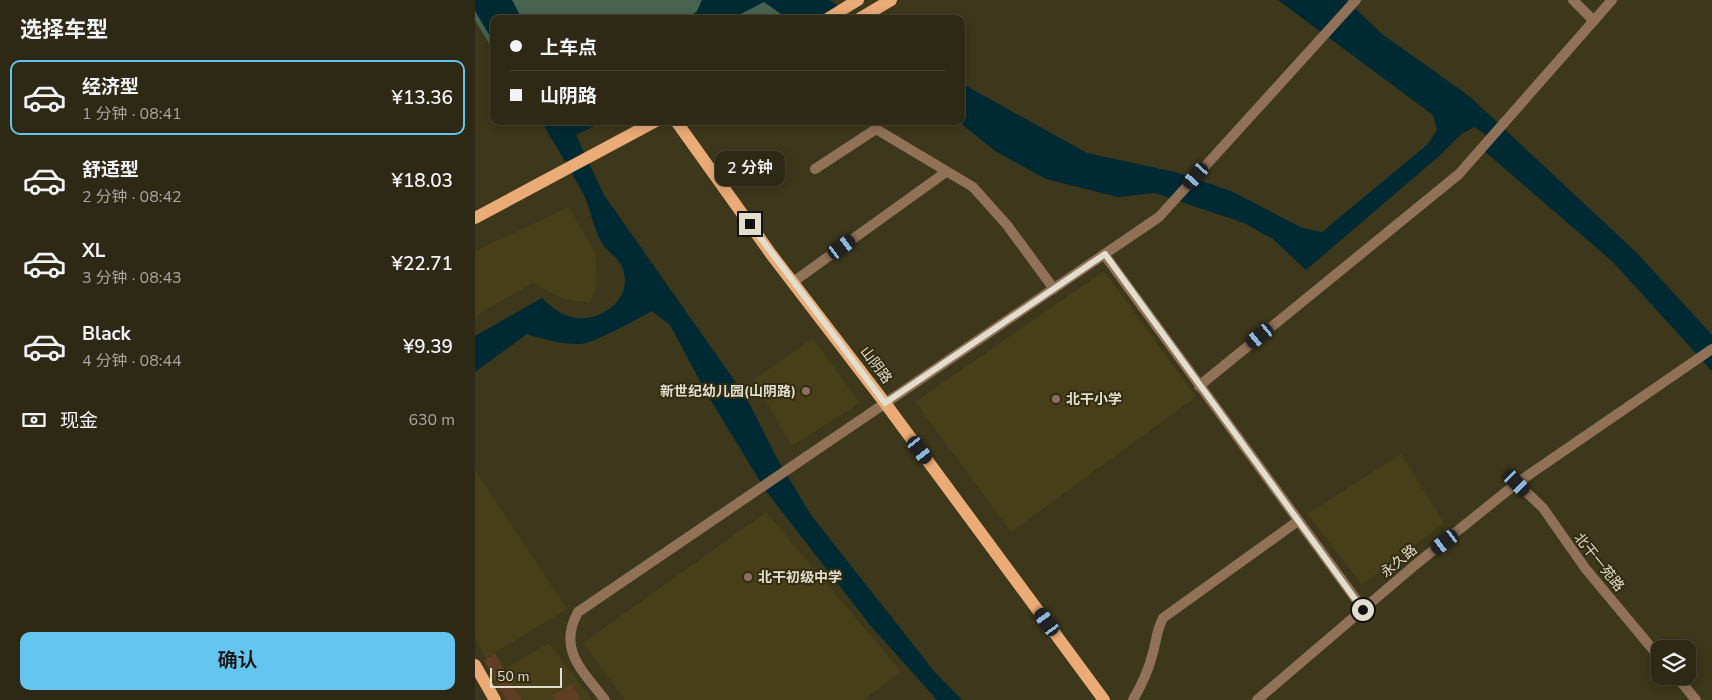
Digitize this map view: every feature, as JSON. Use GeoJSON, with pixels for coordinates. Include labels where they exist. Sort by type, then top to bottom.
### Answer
{"type":"FeatureCollection","features":[{"type":"Feature","properties":{"kind":"main road"},"geometry":{"type":"LineString","coordinates":[[834,15],[858,0]]}},
{"type":"Feature","properties":{"kind":"main road"},"geometry":{"type":"LineString","coordinates":[[866,15],[891,0]]}},
{"type":"Feature","properties":{"kind":"main road"},"geometry":{"type":"LineString","coordinates":[[475,218],[648,125]]}},
{"type":"Feature","properties":{"kind":"main road","name":"山阴路"},"geometry":{"type":"LineString","coordinates":[[679,125],[793,282],[885,403],[1104,700]]}},
{"type":"Feature","properties":{"kind":"main road"},"geometry":{"type":"LineString","coordinates":[[475,666],[495,700]]}},
{"type":"Feature","properties":{"kind":"street"},"geometry":{"type":"LineString","coordinates":[[605,700],[575,661],[570,649],[571,623],[578,612],[1159,217],[1205,164],[1356,0]]}},
{"type":"Feature","properties":{"kind":"street"},"geometry":{"type":"LineString","coordinates":[[1573,0],[1594,21]]}},
{"type":"Feature","properties":{"kind":"street"},"geometry":{"type":"LineString","coordinates":[[1199,386],[1459,174],[1612,0]]}},
{"type":"Feature","properties":{"kind":"street"},"geometry":{"type":"LineString","coordinates":[[815,169],[877,129],[973,187],[1007,225],[1054,289]]}},
{"type":"Feature","properties":{"kind":"street"},"geometry":{"type":"LineString","coordinates":[[793,282],[946,172]]}},
{"type":"Feature","properties":{"kind":"street"},"geometry":{"type":"LineString","coordinates":[[1105,254],[1363,610]]}},
{"type":"Feature","properties":{"kind":"street","name":"永久路"},"geometry":{"type":"LineString","coordinates":[[1257,700],[1517,483],[1646,392],[1695,362],[1712,349]]}},
{"type":"Feature","properties":{"kind":"street","name":"北干一苑路"},"geometry":{"type":"LineString","coordinates":[[1517,483],[1543,508],[1585,568],[1651,647]]}},
{"type":"Feature","properties":{"kind":"street"},"geometry":{"type":"LineString","coordinates":[[1133,700],[1142,685],[1153,655],[1156,633],[1163,618],[1298,521]]}},
{"type":"Feature","properties":{"kind":"street"},"geometry":{"type":"LineString","coordinates":[[1684,685],[1696,700]]}},
{"type":"Feature","properties":{"kind":"shaded area"},"geometry":{"type":"Polygon","coordinates":[[[569,207],[596,254],[597,285],[590,303],[563,299],[533,283],[480,313],[475,319],[475,251],[569,207]]]}},
{"type":"Feature","properties":{"kind":"shaded area","name":"北干小学"},"geometry":{"type":"Polygon","coordinates":[[[1104,271],[1196,397],[1011,532],[915,402],[1104,271]]]}},
{"type":"Feature","properties":{"kind":"shaded area","name":"新世纪幼儿园(山阴路)"},"geometry":{"type":"Polygon","coordinates":[[[813,338],[860,403],[792,446],[753,380],[813,338]]]}},
{"type":"Feature","properties":{"kind":"shaded area"},"geometry":{"type":"Polygon","coordinates":[[[1401,454],[1444,523],[1362,585],[1307,514],[1401,454]]]}},
{"type":"Feature","properties":{"kind":"shaded area"},"geometry":{"type":"Polygon","coordinates":[[[475,470],[567,609],[486,658],[475,638],[475,470]]]}},
{"type":"Feature","properties":{"kind":"shaded area","name":"北干初级中学"},"geometry":{"type":"Polygon","coordinates":[[[766,512],[901,671],[864,700],[625,700],[583,643],[766,512]]]}},
{"type":"Feature","properties":{"kind":"shaded area"},"geometry":{"type":"Polygon","coordinates":[[[549,643],[592,700],[503,700],[490,677],[549,643]]]}},
{"type":"Feature","properties":{"kind":"green space"},"geometry":{"type":"Polygon","coordinates":[[[475,0],[832,0],[805,15],[490,15],[490,45],[475,20],[475,0]]]}},
{"type":"Feature","properties":{"kind":"water"},"geometry":{"type":"Polygon","coordinates":[[[475,0],[512,0],[520,15],[490,15],[490,36],[475,11],[475,0]]]}},
{"type":"Feature","properties":{"kind":"water"},"geometry":{"type":"Polygon","coordinates":[[[702,0],[830,0],[850,15],[782,15],[764,2],[739,15],[692,15],[697,11],[702,0]]]}},
{"type":"Feature","properties":{"kind":"water"},"geometry":{"type":"Polygon","coordinates":[[[1278,0],[1346,0],[1382,34],[1469,96],[1637,253],[1712,335],[1712,371],[1613,262],[1482,149],[1486,135],[1475,127],[1461,134],[1438,157],[1306,270],[1273,239],[1244,223],[1155,193],[1118,197],[1046,179],[995,151],[963,125],[965,125],[965,85],[1087,153],[1175,172],[1231,191],[1302,228],[1322,232],[1428,144],[1437,130],[1433,115],[1278,0]]]}},
{"type":"Feature","properties":{"kind":"water"},"geometry":{"type":"Polygon","coordinates":[[[543,125],[596,125],[576,135],[604,195],[746,397],[779,462],[811,515],[934,671],[962,700],[937,700],[870,625],[766,491],[707,394],[670,325],[652,311],[606,335],[581,344],[561,343],[527,334],[475,372],[475,336],[542,298],[564,315],[584,318],[599,315],[606,311],[612,307],[621,295],[625,281],[623,268],[602,243],[583,193],[543,125]]]}},
{"type":"Feature","properties":{"kind":"building"},"geometry":{"type":"Polygon","coordinates":[[[495,653],[521,700],[507,700],[484,660],[495,653]]]}},
{"type":"Feature","properties":{"kind":"building"},"geometry":{"type":"Polygon","coordinates":[[[572,684],[581,700],[556,700],[553,695],[572,684]]]}},
{"type":"Feature","properties":{"kind":"place","name":"新世纪幼儿园(山阴路)"},"geometry":{"type":"Point","coordinates":[806,391]}},
{"type":"Feature","properties":{"kind":"place","name":"北干小学"},"geometry":{"type":"Point","coordinates":[1056,399]}},
{"type":"Feature","properties":{"kind":"place","name":"北干初级中学"},"geometry":{"type":"Point","coordinates":[748,577]}},
{"type":"Feature","properties":{"kind":"route"},"geometry":{"type":"LineString","coordinates":[[750,224],[885,403],[1105,254],[1363,610]]}}]}
